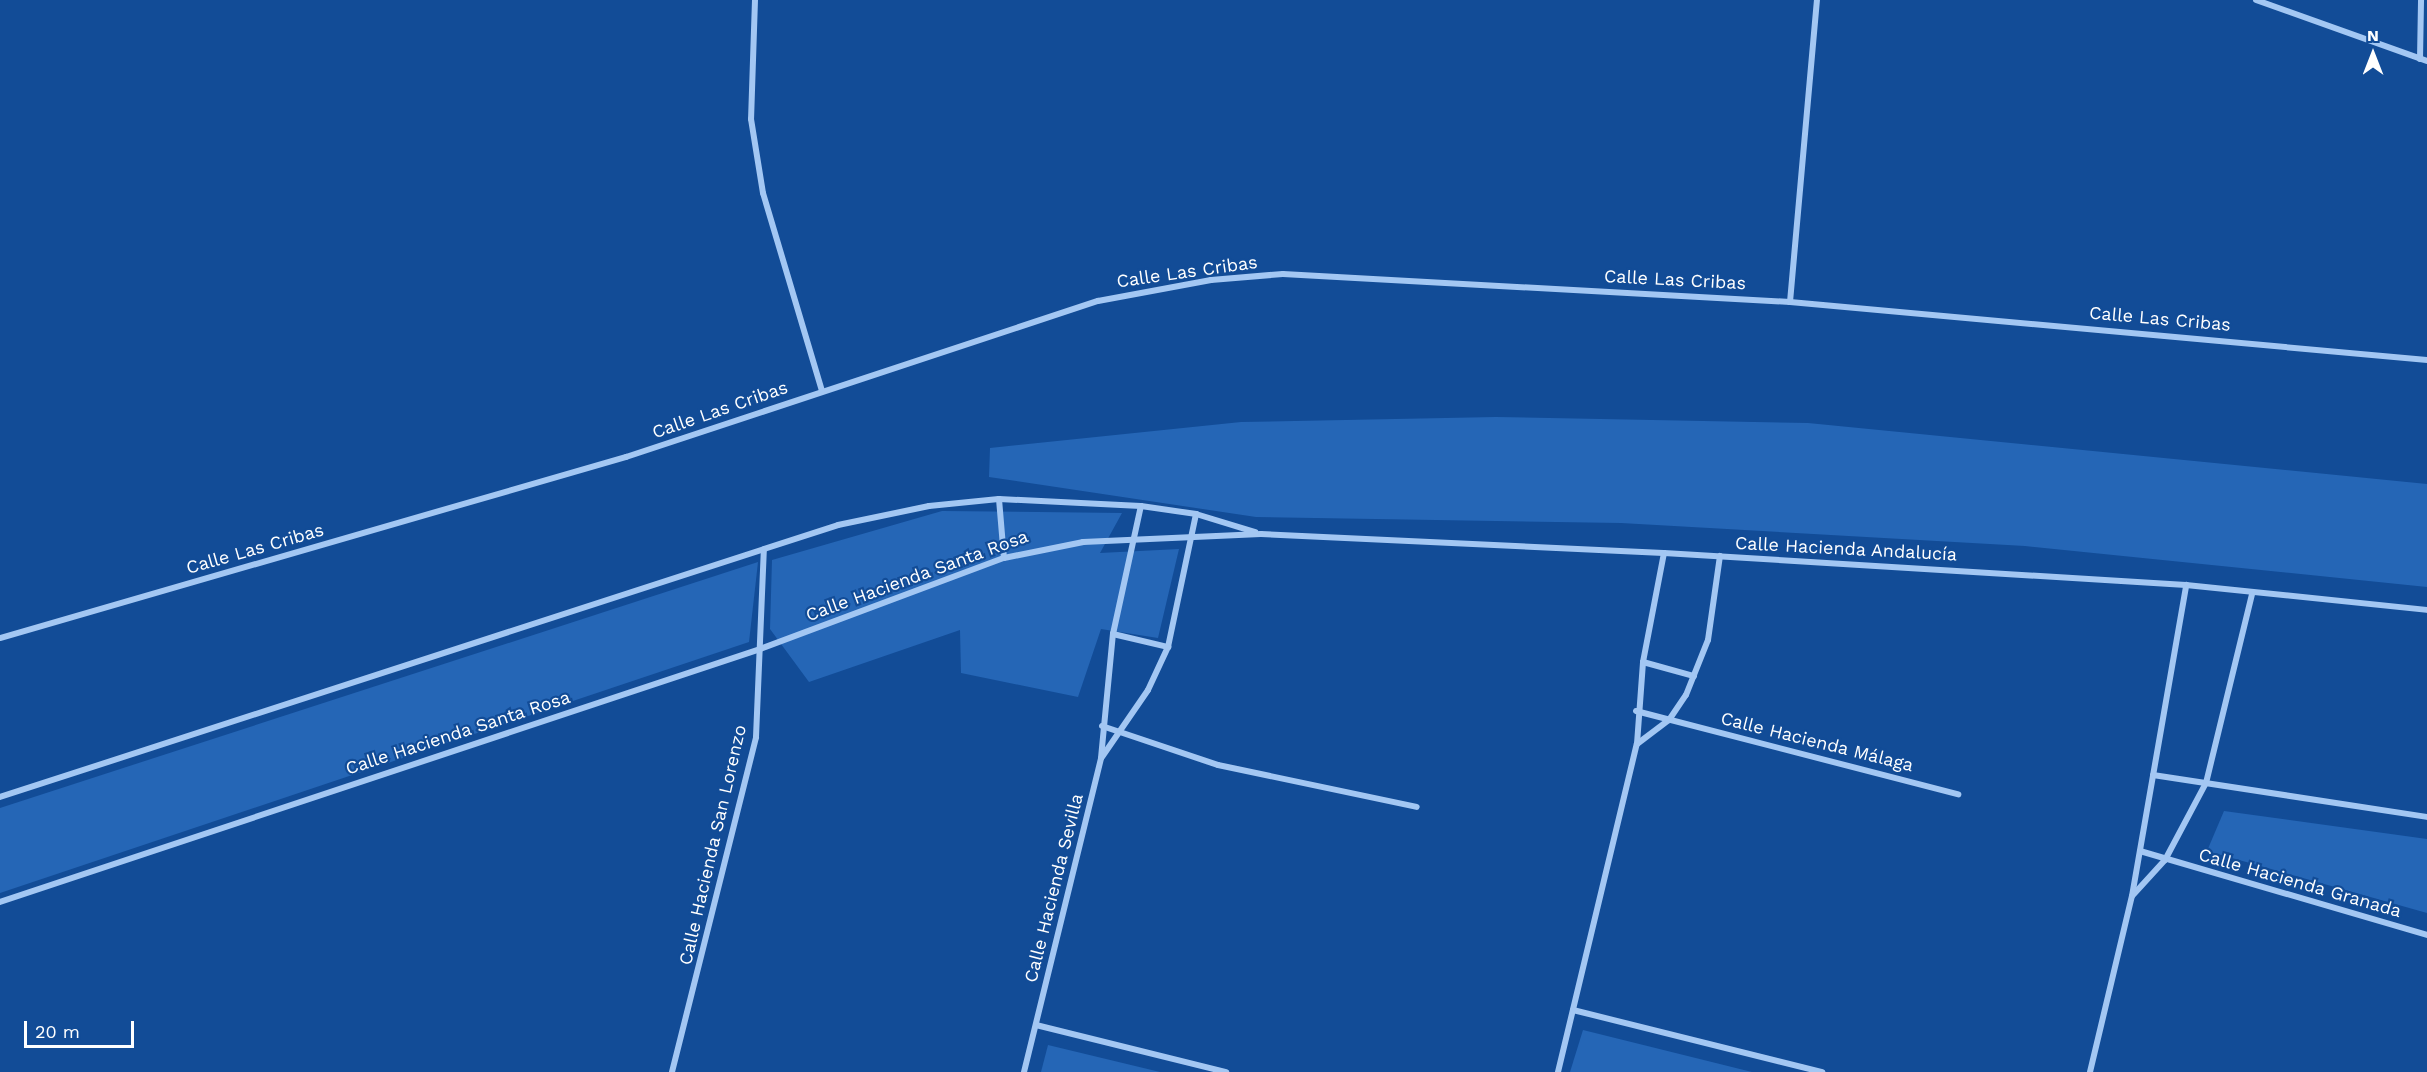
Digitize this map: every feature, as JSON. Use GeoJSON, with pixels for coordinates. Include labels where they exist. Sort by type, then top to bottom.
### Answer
{"type":"FeatureCollection","features":[{"type":"Feature","properties":{"kind":"street"},"geometry":{"type":"LineString","coordinates":[[755,0],[751,119],[763,193],[822,391]]}},
{"type":"Feature","properties":{"kind":"street"},"geometry":{"type":"LineString","coordinates":[[1790,302],[1817,0]]}},
{"type":"Feature","properties":{"kind":"street"},"geometry":{"type":"LineString","coordinates":[[2256,0],[2424,60],[2421,0]]}},
{"type":"Feature","properties":{"kind":"street","name":"Calle Las Cribas"},"geometry":{"type":"LineString","coordinates":[[0,638],[626,458],[1098,301],[1211,280],[1283,274],[1790,302],[2427,360]]}},
{"type":"Feature","properties":{"kind":"street"},"geometry":{"type":"LineString","coordinates":[[999,499],[1004,558]]}},
{"type":"Feature","properties":{"kind":"street","name":"Calle Hacienda Santa Rosa"},"geometry":{"type":"LineString","coordinates":[[0,797],[838,525],[929,506],[999,499],[1142,507],[1196,514],[1261,534]]}},
{"type":"Feature","properties":{"kind":"street","name":"Calle Hacienda Sevilla"},"geometry":{"type":"LineString","coordinates":[[1024,1072],[1101,758],[1102,726],[1113,634],[1132,539],[1142,507]]}},
{"type":"Feature","properties":{"kind":"street","name":"Calle Hacienda Sevilla"},"geometry":{"type":"LineString","coordinates":[[1101,758],[1122,731],[1168,647],[1196,514]]}},
{"type":"Feature","properties":{"kind":"street","name":"Calle Hacienda Santa Rosa"},"geometry":{"type":"LineString","coordinates":[[0,902],[760,649],[1004,558],[1040,548],[1132,539],[1261,534]]}},
{"type":"Feature","properties":{"kind":"street","name":"Calle Hacienda Andalucía"},"geometry":{"type":"LineString","coordinates":[[1261,534],[1720,556],[2186,585],[2252,594],[2427,610]]}},
{"type":"Feature","properties":{"kind":"street","name":"Calle Hacienda San Lorenzo"},"geometry":{"type":"LineString","coordinates":[[672,1072],[756,737],[764,549]]}},
{"type":"Feature","properties":{"kind":"street"},"geometry":{"type":"LineString","coordinates":[[1558,1072],[1637,744],[1636,711],[1664,553]]}},
{"type":"Feature","properties":{"kind":"street"},"geometry":{"type":"LineString","coordinates":[[1637,744],[1668,720],[1694,676],[1707,640],[1720,556]]}},
{"type":"Feature","properties":{"kind":"street","name":"Calle Hacienda Granada"},"geometry":{"type":"LineString","coordinates":[[2090,1072],[2132,896],[2186,585]]}},
{"type":"Feature","properties":{"kind":"street","name":"Calle Hacienda Granada"},"geometry":{"type":"LineString","coordinates":[[2132,896],[2165,860],[2206,783],[2252,594]]}},
{"type":"Feature","properties":{"kind":"street"},"geometry":{"type":"LineString","coordinates":[[1113,634],[1168,647]]}},
{"type":"Feature","properties":{"kind":"street"},"geometry":{"type":"LineString","coordinates":[[1643,662],[1694,676]]}},
{"type":"Feature","properties":{"kind":"street","name":"Calle Hacienda Málaga"},"geometry":{"type":"LineString","coordinates":[[1636,711],[1958,794]]}},
{"type":"Feature","properties":{"kind":"street"},"geometry":{"type":"LineString","coordinates":[[1102,726],[1218,765],[1417,807]]}},
{"type":"Feature","properties":{"kind":"street"},"geometry":{"type":"LineString","coordinates":[[2153,775],[2427,816]]}},
{"type":"Feature","properties":{"kind":"street","name":"Calle Hacienda Granada"},"geometry":{"type":"LineString","coordinates":[[2140,851],[2427,935]]}},
{"type":"Feature","properties":{"kind":"street"},"geometry":{"type":"LineString","coordinates":[[1573,1010],[1822,1072]]}},
{"type":"Feature","properties":{"kind":"street"},"geometry":{"type":"LineString","coordinates":[[1035,1025],[1226,1072]]}},
{"type":"Feature","properties":{"kind":"shaded area"},"geometry":{"type":"Polygon","coordinates":[[[1496,417],[1808,423],[2427,484],[2427,587],[2025,546],[1621,523],[1256,517],[989,477],[990,448],[1241,422],[1496,417]]]}},
{"type":"Feature","properties":{"kind":"shaded area"},"geometry":{"type":"Polygon","coordinates":[[[942,511],[1122,513],[1100,553],[1179,549],[1158,638],[1101,629],[1078,697],[961,673],[960,630],[809,682],[770,629],[772,560],[942,511]]]}},
{"type":"Feature","properties":{"kind":"shaded area"},"geometry":{"type":"Polygon","coordinates":[[[758,562],[749,642],[0,893],[0,808],[758,562]]]}},
{"type":"Feature","properties":{"kind":"shaded area"},"geometry":{"type":"Polygon","coordinates":[[[2224,811],[2427,839],[2427,913],[2207,851],[2224,811]]]}},
{"type":"Feature","properties":{"kind":"shaded area"},"geometry":{"type":"Polygon","coordinates":[[[1583,1030],[1752,1072],[1570,1072],[1583,1030]]]}},
{"type":"Feature","properties":{"kind":"shaded area"},"geometry":{"type":"Polygon","coordinates":[[[1048,1045],[1160,1072],[1041,1072],[1048,1045]]]}}]}
